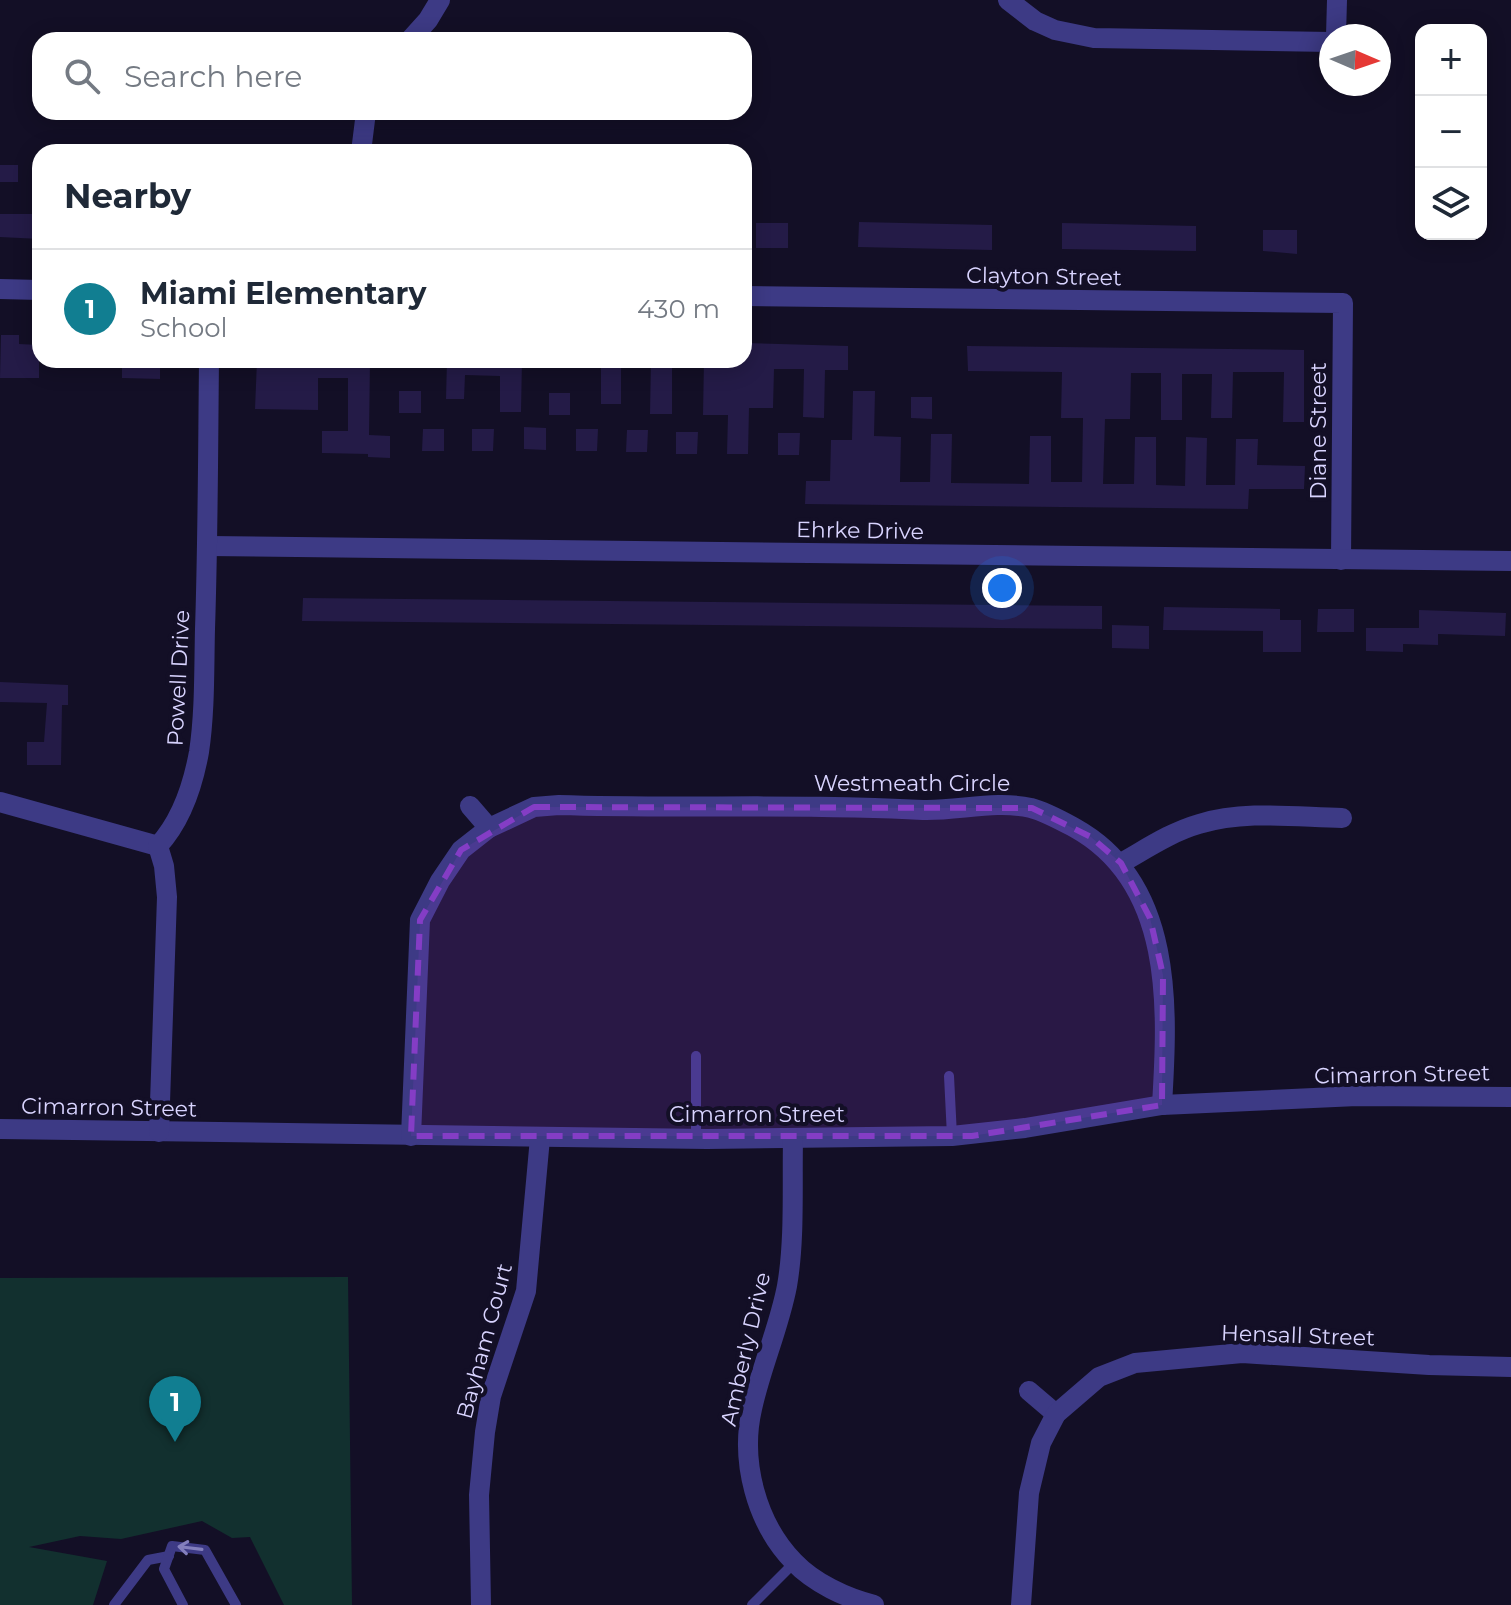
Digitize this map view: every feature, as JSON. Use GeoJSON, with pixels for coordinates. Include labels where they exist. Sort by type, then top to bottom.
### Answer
{"type":"FeatureCollection","features":[{"type":"Feature","properties":{"kind":"street"},"geometry":{"type":"LineString","coordinates":[[417,32],[440,0]]}},
{"type":"Feature","properties":{"kind":"street"},"geometry":{"type":"LineString","coordinates":[[1008,0],[1045,26],[1094,38],[1319,42]]}},
{"type":"Feature","properties":{"kind":"street"},"geometry":{"type":"LineString","coordinates":[[1336,24],[1337,0]]}},
{"type":"Feature","properties":{"kind":"street"},"geometry":{"type":"LineString","coordinates":[[362,144],[365,120]]}},
{"type":"Feature","properties":{"kind":"street"},"geometry":{"type":"LineString","coordinates":[[0,289],[32,290]]}},
{"type":"Feature","properties":{"kind":"street","name":"Clayton Street"},"geometry":{"type":"LineString","coordinates":[[752,296],[1343,303]]}},
{"type":"Feature","properties":{"kind":"street","name":"Diane Street"},"geometry":{"type":"LineString","coordinates":[[1341,560],[1343,303]]}},
{"type":"Feature","properties":{"kind":"street","name":"Powell Drive"},"geometry":{"type":"LineString","coordinates":[[158,846],[172,830],[189,790],[199,752],[208,546],[209,368]]}},
{"type":"Feature","properties":{"kind":"street","name":"Ehrke Drive"},"geometry":{"type":"LineString","coordinates":[[208,546],[1511,561]]}},
{"type":"Feature","properties":{"kind":"street"},"geometry":{"type":"LineString","coordinates":[[0,802],[158,846],[164,866],[167,897],[159,1132]]}},
{"type":"Feature","properties":{"kind":"street","name":"Westmeath Circle"},"geometry":{"type":"LineString","coordinates":[[411,1136],[420,920],[440,881],[461,850],[489,828],[534,807],[559,805],[867,806],[927,810],[1003,805],[1032,808],[1062,821],[1091,837],[1121,863],[1150,918],[1163,975],[1166,1049],[1162,1105]]}},
{"type":"Feature","properties":{"kind":"street"},"geometry":{"type":"LineString","coordinates":[[470,806],[489,828]]}},
{"type":"Feature","properties":{"kind":"street"},"geometry":{"type":"LineString","coordinates":[[1121,863],[1177,832],[1224,819],[1249,815],[1342,818]]}},
{"type":"Feature","properties":{"kind":"street","name":"Cimarron Street"},"geometry":{"type":"LineString","coordinates":[[0,1129],[540,1138],[952,1136],[1025,1128],[1162,1105],[1357,1096],[1511,1097]]}},
{"type":"Feature","properties":{"kind":"street","name":"Bayham Court"},"geometry":{"type":"LineString","coordinates":[[481,1605],[479,1495],[485,1432],[491,1396],[526,1291],[540,1138]]}},
{"type":"Feature","properties":{"kind":"street","name":"Amberly Drive"},"geometry":{"type":"LineString","coordinates":[[793,1139],[788,1282],[751,1410],[747,1455],[762,1511],[773,1536],[794,1563],[832,1589],[874,1605]]}},
{"type":"Feature","properties":{"kind":"street","name":"Hensall Street"},"geometry":{"type":"LineString","coordinates":[[1021,1605],[1029,1493],[1041,1443],[1056,1414],[1099,1377],[1122,1367],[1150,1361],[1242,1353],[1511,1367]]}},
{"type":"Feature","properties":{"kind":"street"},"geometry":{"type":"LineString","coordinates":[[1029,1391],[1056,1414]]}},
{"type":"Feature","properties":{"kind":"lane"},"geometry":{"type":"LineString","coordinates":[[696,1056],[696,1138]]}},
{"type":"Feature","properties":{"kind":"lane"},"geometry":{"type":"LineString","coordinates":[[949,1076],[952,1136]]}},
{"type":"Feature","properties":{"kind":"lane"},"geometry":{"type":"LineString","coordinates":[[183,1605],[164,1569],[172,1546],[205,1550],[236,1605]]}},
{"type":"Feature","properties":{"kind":"lane"},"geometry":{"type":"LineString","coordinates":[[114,1605],[148,1560],[169,1556]]}},
{"type":"Feature","properties":{"kind":"lane"},"geometry":{"type":"LineString","coordinates":[[752,1605],[794,1563]]}},
{"type":"Feature","properties":{"kind":"highlighted area"},"geometry":{"type":"Polygon","coordinates":[[[534,807],[1032,808],[1091,837],[1121,863],[1150,918],[1163,975],[1162,1105],[972,1136],[411,1136],[420,920],[461,850],[534,807]]]}},
{"type":"Feature","properties":{"kind":"green space"},"geometry":{"type":"Polygon","coordinates":[[[348,1277],[352,1605],[284,1605],[250,1537],[232,1538],[202,1521],[121,1539],[80,1536],[29,1547],[107,1561],[93,1605],[0,1605],[0,1278],[348,1277]]]}},
{"type":"Feature","properties":{"kind":"building"},"geometry":{"type":"Polygon","coordinates":[[[0,165],[18,165],[18,182],[0,182],[0,165]]]}},
{"type":"Feature","properties":{"kind":"building"},"geometry":{"type":"Polygon","coordinates":[[[0,214],[32,214],[32,239],[0,237],[0,214]]]}},
{"type":"Feature","properties":{"kind":"building"},"geometry":{"type":"Polygon","coordinates":[[[859,222],[992,225],[992,250],[858,247],[859,222]]]}},
{"type":"Feature","properties":{"kind":"building"},"geometry":{"type":"Polygon","coordinates":[[[756,223],[788,223],[788,248],[756,248],[756,223]]]}},
{"type":"Feature","properties":{"kind":"building"},"geometry":{"type":"Polygon","coordinates":[[[1062,223],[1196,226],[1196,251],[1062,249],[1062,223]]]}},
{"type":"Feature","properties":{"kind":"building"},"geometry":{"type":"Polygon","coordinates":[[[1263,230],[1297,230],[1297,254],[1263,251],[1263,230]]]}},
{"type":"Feature","properties":{"kind":"building"},"geometry":{"type":"Polygon","coordinates":[[[1,335],[19,335],[19,344],[32,345],[32,368],[39,368],[39,378],[0,378],[1,335]]]}},
{"type":"Feature","properties":{"kind":"building"},"geometry":{"type":"Polygon","coordinates":[[[752,343],[848,346],[848,370],[825,370],[824,418],[803,417],[804,369],[774,369],[773,408],[749,408],[748,454],[727,454],[728,415],[703,415],[704,368],[752,368],[752,343]]]}},
{"type":"Feature","properties":{"kind":"building"},"geometry":{"type":"Polygon","coordinates":[[[967,346],[1304,350],[1304,422],[1283,422],[1284,372],[1233,372],[1232,418],[1211,418],[1212,374],[1182,374],[1182,420],[1161,420],[1161,373],[1131,373],[1130,419],[1105,419],[1103,484],[1134,484],[1135,437],[1156,437],[1156,485],[1185,486],[1186,437],[1207,438],[1206,485],[1235,485],[1236,439],[1258,439],[1257,465],[1305,466],[1304,489],[1249,489],[1248,509],[805,504],[806,481],[830,481],[831,440],[852,440],[853,391],[875,391],[874,436],[901,437],[900,482],[930,482],[931,434],[952,434],[951,483],[1029,484],[1030,436],[1051,436],[1051,482],[1082,482],[1083,418],[1061,418],[1062,372],[968,371],[967,346]]]}},
{"type":"Feature","properties":{"kind":"building"},"geometry":{"type":"Polygon","coordinates":[[[122,368],[160,368],[160,379],[122,378],[122,368]]]}},
{"type":"Feature","properties":{"kind":"building"},"geometry":{"type":"Polygon","coordinates":[[[257,368],[370,368],[369,435],[390,436],[390,458],[322,453],[322,431],[348,431],[348,378],[318,378],[318,410],[255,409],[257,368]]]}},
{"type":"Feature","properties":{"kind":"building"},"geometry":{"type":"Polygon","coordinates":[[[447,368],[522,368],[521,412],[500,412],[500,376],[465,375],[464,399],[446,399],[447,368]]]}},
{"type":"Feature","properties":{"kind":"building"},"geometry":{"type":"Polygon","coordinates":[[[601,368],[621,368],[621,404],[601,404],[601,368]]]}},
{"type":"Feature","properties":{"kind":"building"},"geometry":{"type":"Polygon","coordinates":[[[651,368],[672,368],[672,414],[650,414],[651,368]]]}},
{"type":"Feature","properties":{"kind":"building"},"geometry":{"type":"Polygon","coordinates":[[[399,391],[421,391],[421,413],[399,413],[399,391]]]}},
{"type":"Feature","properties":{"kind":"building"},"geometry":{"type":"Polygon","coordinates":[[[549,393],[570,393],[570,415],[549,415],[549,393]]]}},
{"type":"Feature","properties":{"kind":"building"},"geometry":{"type":"Polygon","coordinates":[[[911,397],[932,397],[932,419],[911,418],[911,397]]]}},
{"type":"Feature","properties":{"kind":"building"},"geometry":{"type":"Polygon","coordinates":[[[524,427],[546,428],[546,450],[524,449],[524,427]]]}},
{"type":"Feature","properties":{"kind":"building"},"geometry":{"type":"Polygon","coordinates":[[[423,429],[444,429],[444,451],[422,451],[423,429]]]}},
{"type":"Feature","properties":{"kind":"building"},"geometry":{"type":"Polygon","coordinates":[[[472,429],[494,429],[493,451],[472,451],[472,429]]]}},
{"type":"Feature","properties":{"kind":"building"},"geometry":{"type":"Polygon","coordinates":[[[576,429],[598,429],[597,451],[576,451],[576,429]]]}},
{"type":"Feature","properties":{"kind":"building"},"geometry":{"type":"Polygon","coordinates":[[[627,430],[648,430],[647,452],[626,452],[627,430]]]}},
{"type":"Feature","properties":{"kind":"building"},"geometry":{"type":"Polygon","coordinates":[[[676,432],[698,432],[697,454],[676,454],[676,432]]]}},
{"type":"Feature","properties":{"kind":"building"},"geometry":{"type":"Polygon","coordinates":[[[778,433],[800,433],[799,455],[778,455],[778,433]]]}},
{"type":"Feature","properties":{"kind":"building"},"geometry":{"type":"Polygon","coordinates":[[[303,598],[1102,606],[1102,629],[302,621],[303,598]]]}},
{"type":"Feature","properties":{"kind":"building"},"geometry":{"type":"Polygon","coordinates":[[[1164,607],[1280,609],[1280,620],[1301,620],[1301,652],[1263,652],[1263,631],[1163,630],[1164,607]]]}},
{"type":"Feature","properties":{"kind":"building"},"geometry":{"type":"Polygon","coordinates":[[[1318,609],[1354,609],[1354,632],[1317,632],[1318,609]]]}},
{"type":"Feature","properties":{"kind":"building"},"geometry":{"type":"Polygon","coordinates":[[[1419,610],[1506,613],[1505,636],[1438,634],[1438,645],[1403,644],[1403,652],[1366,651],[1366,628],[1419,628],[1419,610]]]}},
{"type":"Feature","properties":{"kind":"building"},"geometry":{"type":"Polygon","coordinates":[[[1112,625],[1149,626],[1149,649],[1112,648],[1112,625]]]}},
{"type":"Feature","properties":{"kind":"building"},"geometry":{"type":"Polygon","coordinates":[[[0,682],[68,685],[68,705],[62,705],[61,765],[27,765],[27,742],[44,742],[47,703],[0,702],[0,682]]]}},
{"type":"Feature","properties":{"kind":"place","name":"Miami Elementary"},"geometry":{"type":"Point","coordinates":[175,1442]}}]}
